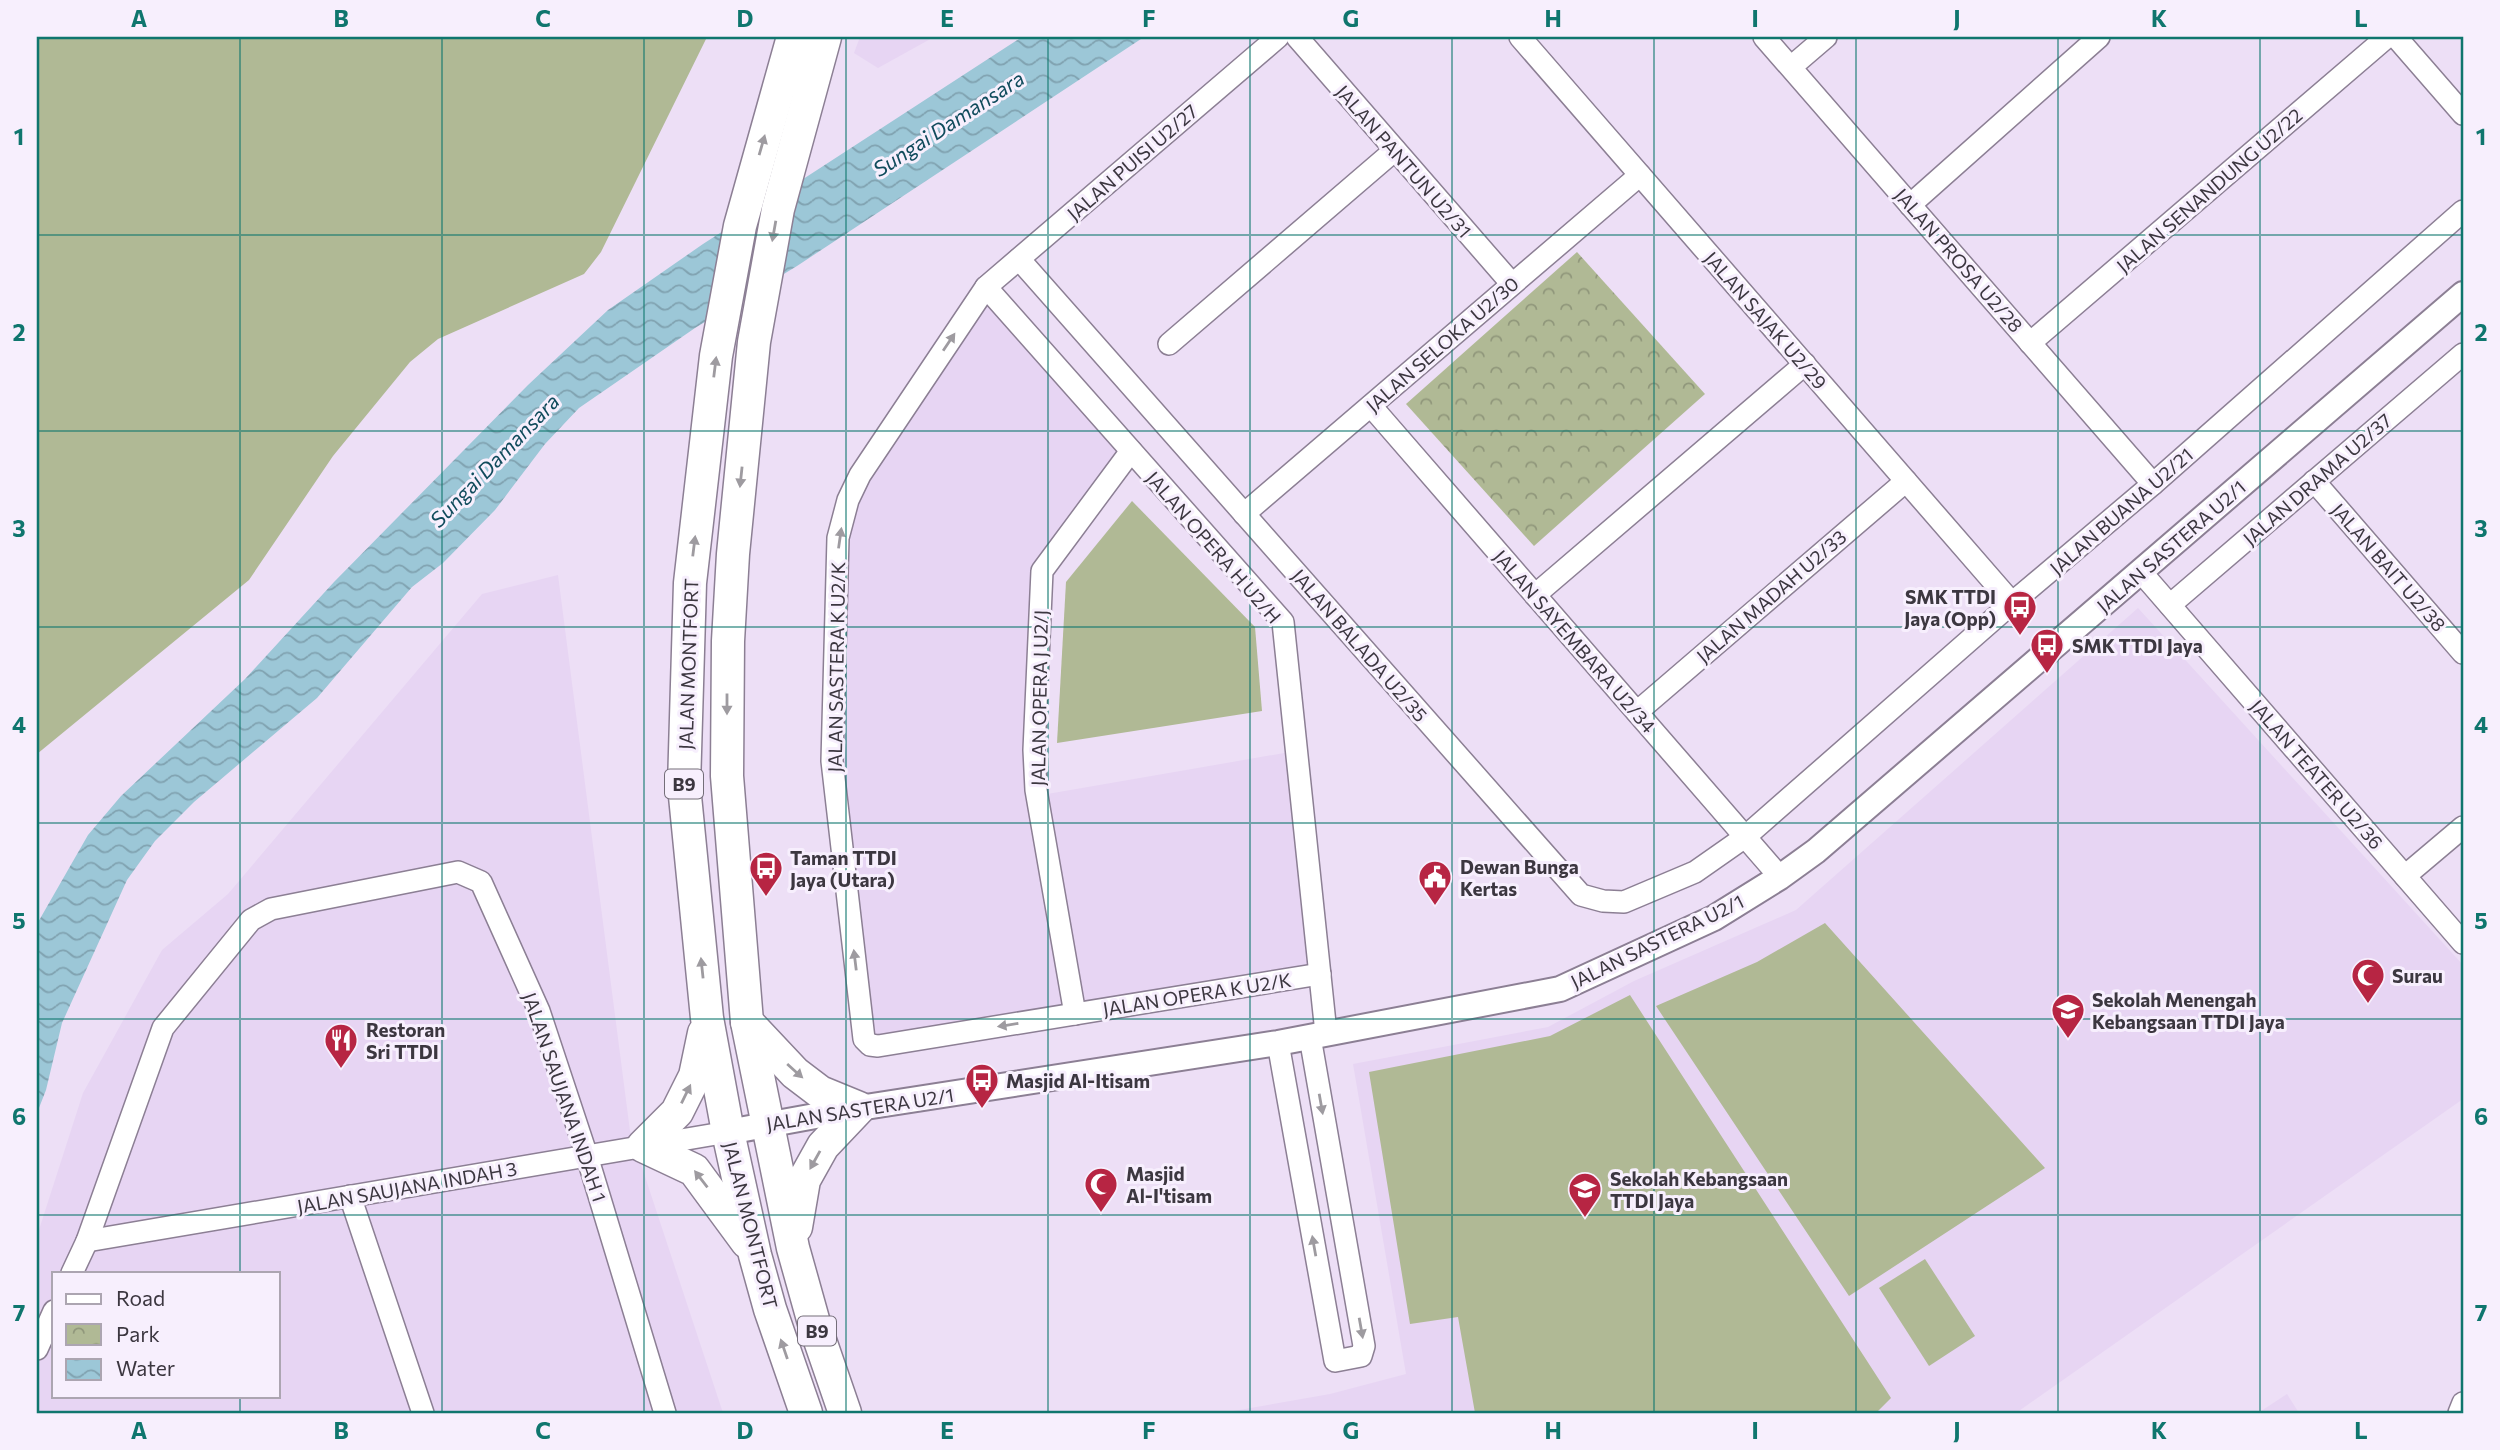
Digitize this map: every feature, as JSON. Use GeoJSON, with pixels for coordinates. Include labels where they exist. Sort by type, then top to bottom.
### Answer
{"type":"FeatureCollection","features":[{"type":"Feature","properties":{"kind":"main road","name":"JALAN MONTFORT"},"geometry":{"type":"LineString","coordinates":[[793,37],[740,226],[716,356],[690,583],[684,786],[707,1018],[728,1132],[755,1255],[770,1309],[806,1413]]}},
{"type":"Feature","properties":{"kind":"main road","name":"JALAN MONTFORT"},"geometry":{"type":"LineString","coordinates":[[825,37],[778,209],[754,342],[733,554],[728,641],[727,776],[747,1022],[793,1248],[814,1324],[845,1413]]}},
{"type":"Feature","properties":{"kind":"main road"},"geometry":{"type":"LineString","coordinates":[[707,1018],[695,1076],[677,1112],[643,1146],[694,1170],[755,1255]]}},
{"type":"Feature","properties":{"kind":"main road"},"geometry":{"type":"LineString","coordinates":[[747,1022],[795,1073],[820,1092],[859,1108],[823,1146],[804,1181],[793,1248]]}},
{"type":"Feature","properties":{"kind":"street","name":"JALAN PUISI U2/27"},"geometry":{"type":"LineString","coordinates":[[986,287],[1278,37]]}},
{"type":"Feature","properties":{"kind":"street","name":"JALAN PANTUN U2/31"},"geometry":{"type":"LineString","coordinates":[[1297,37],[1512,284]]}},
{"type":"Feature","properties":{"kind":"street","name":"JALAN SAJAK U2/29"},"geometry":{"type":"LineString","coordinates":[[1520,37],[2012,603]]}},
{"type":"Feature","properties":{"kind":"street","name":"JALAN PROSA U2/28"},"geometry":{"type":"LineString","coordinates":[[1764,37],[2153,484]]}},
{"type":"Feature","properties":{"kind":"street"},"geometry":{"type":"LineString","coordinates":[[1791,67],[1826,37]]}},
{"type":"Feature","properties":{"kind":"street"},"geometry":{"type":"LineString","coordinates":[[1910,205],[2099,37]]}},
{"type":"Feature","properties":{"kind":"street","name":"JALAN SENANDUNG U2/22"},"geometry":{"type":"LineString","coordinates":[[2030,343],[2387,37]]}},
{"type":"Feature","properties":{"kind":"street"},"geometry":{"type":"LineString","coordinates":[[2396,37],[2463,114]]}},
{"type":"Feature","properties":{"kind":"street"},"geometry":{"type":"LineString","coordinates":[[1169,344],[1395,150]]}},
{"type":"Feature","properties":{"kind":"street","name":"JALAN SELOKA U2/30"},"geometry":{"type":"LineString","coordinates":[[1244,514],[1640,175]]}},
{"type":"Feature","properties":{"kind":"street","name":"JALAN BUANA U2/21"},"geometry":{"type":"LineString","coordinates":[[1745,837],[2463,211]]}},
{"type":"Feature","properties":{"kind":"street","name":"JALAN BALADA U2/35"},"geometry":{"type":"LineString","coordinates":[[1019,259],[1581,895],[1602,901],[1624,902],[1695,872],[1745,837]]}},
{"type":"Feature","properties":{"kind":"street","name":"JALAN OPERA H U2/H"},"geometry":{"type":"LineString","coordinates":[[986,287],[1283,622],[1320,974],[1318,1035],[1364,1346],[1361,1356],[1335,1361],[1278,1042]]}},
{"type":"Feature","properties":{"kind":"street","name":"JALAN SASTERA K U2/K"},"geometry":{"type":"LineString","coordinates":[[986,287],[860,475],[848,500],[838,538],[832,761],[864,1039],[870,1045],[878,1046],[1075,1014]]}},
{"type":"Feature","properties":{"kind":"street","name":"JALAN SASTERA U2/1"},"geometry":{"type":"LineString","coordinates":[[728,1132],[859,1108],[1278,1042],[1560,989],[1714,918],[1816,851],[2463,294]]}},
{"type":"Feature","properties":{"kind":"street","name":"JALAN DRAMA U2/37"},"geometry":{"type":"LineString","coordinates":[[2170,605],[2461,360]]}},
{"type":"Feature","properties":{"kind":"street"},"geometry":{"type":"LineString","coordinates":[[1535,595],[1805,364]]}},
{"type":"Feature","properties":{"kind":"street","name":"JALAN SAYEMBARA U2/34"},"geometry":{"type":"LineString","coordinates":[[1371,406],[1780,877]]}},
{"type":"Feature","properties":{"kind":"street","name":"JALAN OPERA J U2/J"},"geometry":{"type":"LineString","coordinates":[[1075,1014],[1036,790],[1034,750],[1042,571],[1131,451]]}},
{"type":"Feature","properties":{"kind":"street","name":"JALAN MADAH U2/33"},"geometry":{"type":"LineString","coordinates":[[1637,712],[1906,481]]}},
{"type":"Feature","properties":{"kind":"street","name":"JALAN BAIT U2/38"},"geometry":{"type":"LineString","coordinates":[[2315,481],[2463,653]]}},
{"type":"Feature","properties":{"kind":"street","name":"JALAN TEATER U2/36"},"geometry":{"type":"LineString","coordinates":[[2141,572],[2463,943]]}},
{"type":"Feature","properties":{"kind":"street"},"geometry":{"type":"LineString","coordinates":[[2405,876],[2463,827]]}},
{"type":"Feature","properties":{"kind":"street","name":"JALAN SAUJANA INDAH 1"},"geometry":{"type":"LineString","coordinates":[[72,1272],[87,1241],[163,1028],[251,920],[271,908],[458,872],[481,883],[539,1011],[587,1156],[665,1413]]}},
{"type":"Feature","properties":{"kind":"street","name":"JALAN OPERA K U2/K"},"geometry":{"type":"LineString","coordinates":[[1075,1014],[1320,974]]}},
{"type":"Feature","properties":{"kind":"street","name":"JALAN SAUJANA INDAH 3"},"geometry":{"type":"LineString","coordinates":[[87,1241],[728,1132]]}},
{"type":"Feature","properties":{"kind":"street"},"geometry":{"type":"LineString","coordinates":[[350,1196],[423,1413]]}},
{"type":"Feature","properties":{"kind":"street"},"geometry":{"type":"LineString","coordinates":[[37,1349],[52,1315]]}},
{"type":"Feature","properties":{"kind":"street"},"geometry":{"type":"LineString","coordinates":[[2459,1413],[2463,1403]]}},
{"type":"Feature","properties":{"kind":"shaded area"},"geometry":{"type":"Polygon","coordinates":[[[860,37],[934,37],[878,68],[854,53],[860,37]]]}},
{"type":"Feature","properties":{"kind":"shaded area"},"geometry":{"type":"Polygon","coordinates":[[[987,300],[1121,451],[1032,574],[1030,797],[1290,752],[1310,967],[876,1039],[840,767],[846,542],[865,482],[987,300]]]}},
{"type":"Feature","properties":{"kind":"shaded area"},"geometry":{"type":"Polygon","coordinates":[[[558,575],[630,1131],[723,1413],[37,1413],[37,1236],[83,1093],[162,950],[228,894],[482,594],[558,575]]]}},
{"type":"Feature","properties":{"kind":"shaded area","name":"Sekolah Menengah Kebangsaan TTDI Jaya"},"geometry":{"type":"Polygon","coordinates":[[[2138,608],[2463,965],[2463,1099],[2016,1413],[1222,1413],[1330,1394],[1406,1374],[1353,1064],[1548,1027],[1634,981],[1796,910],[2138,608]]]}},
{"type":"Feature","properties":{"kind":"shaded area"},"geometry":{"type":"Polygon","coordinates":[[[2287,1394],[2299,1413],[2258,1413],[2287,1394]]]}},
{"type":"Feature","properties":{"kind":"green space"},"geometry":{"type":"Polygon","coordinates":[[[37,37],[707,37],[601,252],[584,274],[438,339],[410,362],[333,456],[249,580],[37,754],[37,37]]]}},
{"type":"Feature","properties":{"kind":"green space"},"geometry":{"type":"Polygon","coordinates":[[[1577,252],[1705,394],[1534,546],[1406,404],[1577,252]]]}},
{"type":"Feature","properties":{"kind":"green space"},"geometry":{"type":"Polygon","coordinates":[[[1132,501],[1255,627],[1262,711],[1057,743],[1066,582],[1132,501]]]}},
{"type":"Feature","properties":{"kind":"green space"},"geometry":{"type":"Polygon","coordinates":[[[1825,923],[2045,1168],[1849,1296],[1656,1006],[1757,962],[1825,923]]]}},
{"type":"Feature","properties":{"kind":"green space","name":"Sekolah Kebangsaan TTDI Jaya"},"geometry":{"type":"Polygon","coordinates":[[[1630,995],[1891,1398],[1876,1413],[1475,1413],[1458,1317],[1410,1324],[1369,1072],[1550,1036],[1630,995]]]}},
{"type":"Feature","properties":{"kind":"green space"},"geometry":{"type":"Polygon","coordinates":[[[1925,1259],[1975,1336],[1929,1366],[1879,1288],[1925,1259]]]}},
{"type":"Feature","properties":{"kind":"water","name":"Sungai Damansara"},"geometry":{"type":"Polygon","coordinates":[[[1022,37],[1144,37],[797,266],[695,328],[579,408],[545,444],[495,510],[443,563],[412,587],[317,698],[194,802],[155,841],[127,880],[62,1023],[46,1090],[37,1113],[37,924],[88,835],[121,796],[245,679],[334,582],[528,385],[608,310],[703,244],[1022,37]]]}},
{"type":"Feature","properties":{"kind":"place","name":"SMK TTDI Jaya (Opp)"},"geometry":{"type":"Point","coordinates":[2020,637]}},
{"type":"Feature","properties":{"kind":"place","name":"SMK TTDI Jaya"},"geometry":{"type":"Point","coordinates":[2047,675]}},
{"type":"Feature","properties":{"kind":"place","name":"Taman TTDI Jaya (Utara)"},"geometry":{"type":"Point","coordinates":[766,898]}},
{"type":"Feature","properties":{"kind":"place","name":"Dewan Bunga Kertas"},"geometry":{"type":"Point","coordinates":[1435,907]}},
{"type":"Feature","properties":{"kind":"place","name":"Surau"},"geometry":{"type":"Point","coordinates":[2368,1005]}},
{"type":"Feature","properties":{"kind":"place","name":"Sekolah Menengah Kebangsaan TTDI Jaya"},"geometry":{"type":"Point","coordinates":[2068,1040]}},
{"type":"Feature","properties":{"kind":"place","name":"Restoran Sri TTDI"},"geometry":{"type":"Point","coordinates":[341,1070]}},
{"type":"Feature","properties":{"kind":"place","name":"Masjid Al-Itisam"},"geometry":{"type":"Point","coordinates":[982,1110]}},
{"type":"Feature","properties":{"kind":"place","name":"Masjid Al-I'tisam"},"geometry":{"type":"Point","coordinates":[1101,1214]}},
{"type":"Feature","properties":{"kind":"place","name":"Sekolah Kebangsaan TTDI Jaya"},"geometry":{"type":"Point","coordinates":[1585,1219]}}]}
